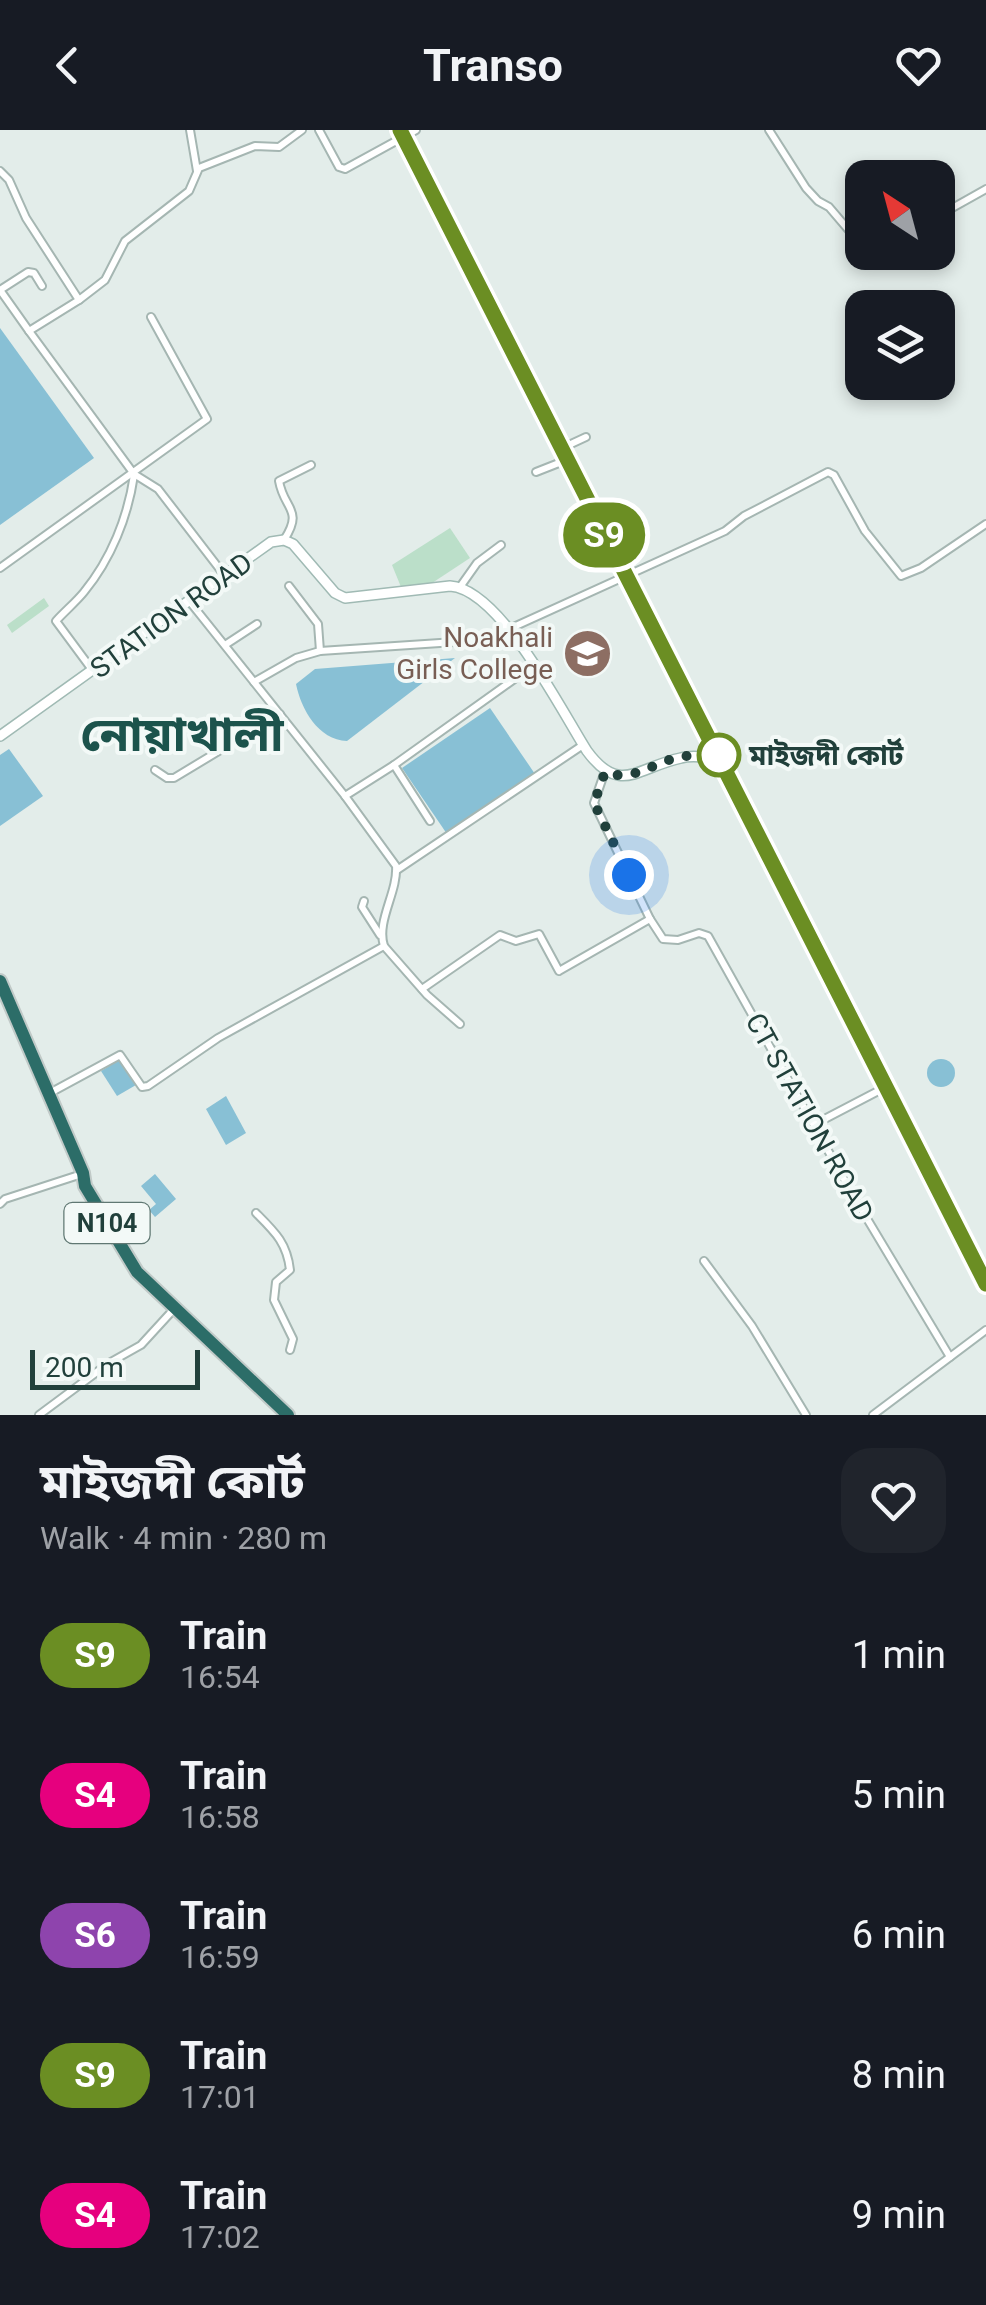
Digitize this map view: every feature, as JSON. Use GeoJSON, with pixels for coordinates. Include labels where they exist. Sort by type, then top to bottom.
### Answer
{"type":"FeatureCollection","features":[{"type":"Feature","properties":{"kind":"highway","name":"N104"},"geometry":{"type":"LineString","coordinates":[[0,982],[86,1186],[128,1261],[288,1415]]}},
{"type":"Feature","properties":{"kind":"street"},"geometry":{"type":"LineString","coordinates":[[190,130],[197,172]]}},
{"type":"Feature","properties":{"kind":"street"},"geometry":{"type":"LineString","coordinates":[[29,331],[105,280],[126,241],[189,191],[199,168],[255,146],[279,147],[302,130]]}},
{"type":"Feature","properties":{"kind":"street"},"geometry":{"type":"LineString","coordinates":[[319,130],[339,167],[346,169],[416,130]]}},
{"type":"Feature","properties":{"kind":"street"},"geometry":{"type":"LineString","coordinates":[[396,130],[986,1289]]}},
{"type":"Feature","properties":{"kind":"street"},"geometry":{"type":"LineString","coordinates":[[769,130],[806,188],[845,225]]}},
{"type":"Feature","properties":{"kind":"street"},"geometry":{"type":"LineString","coordinates":[[0,171],[79,300]]}},
{"type":"Feature","properties":{"kind":"street"},"geometry":{"type":"LineString","coordinates":[[955,206],[986,189]]}},
{"type":"Feature","properties":{"kind":"street"},"geometry":{"type":"LineString","coordinates":[[42,286],[34,273],[28,272],[0,290],[134,474],[158,490],[225,576]]}},
{"type":"Feature","properties":{"kind":"street"},"geometry":{"type":"LineString","coordinates":[[0,568],[208,417],[152,317]]}},
{"type":"Feature","properties":{"kind":"street"},"geometry":{"type":"LineString","coordinates":[[558,450],[586,437]]}},
{"type":"Feature","properties":{"kind":"street"},"geometry":{"type":"LineString","coordinates":[[536,472],[564,461]]}},
{"type":"Feature","properties":{"kind":"street"},"geometry":{"type":"LineString","coordinates":[[284,540],[294,517],[279,481],[311,466]]}},
{"type":"Feature","properties":{"kind":"street"},"geometry":{"type":"LineString","coordinates":[[254,682],[296,658],[320,651],[485,640],[725,531],[744,516],[828,472],[834,474],[864,531],[901,576],[921,568],[986,524]]}},
{"type":"Feature","properties":{"kind":"street"},"geometry":{"type":"LineString","coordinates":[[93,671],[56,620],[84,593],[113,549],[131,496],[134,474]]}},
{"type":"Feature","properties":{"kind":"street","name":"STATION ROAD"},"geometry":{"type":"LineString","coordinates":[[0,736],[271,542],[284,540],[292,544],[345,598],[460,587]]}},
{"type":"Feature","properties":{"kind":"street"},"geometry":{"type":"LineString","coordinates":[[500,545],[476,563],[460,587],[480,597],[508,628],[583,745],[605,772],[625,777],[686,756],[714,758]]}},
{"type":"Feature","properties":{"kind":"street"},"geometry":{"type":"LineString","coordinates":[[289,586],[318,624],[320,651]]}},
{"type":"Feature","properties":{"kind":"street"},"geometry":{"type":"LineString","coordinates":[[190,602],[361,817],[397,870]]}},
{"type":"Feature","properties":{"kind":"street"},"geometry":{"type":"LineString","coordinates":[[225,645],[256,624]]}},
{"type":"Feature","properties":{"kind":"street"},"geometry":{"type":"LineString","coordinates":[[344,796],[534,664]]}},
{"type":"Feature","properties":{"kind":"street"},"geometry":{"type":"LineString","coordinates":[[155,770],[174,778],[280,714]]}},
{"type":"Feature","properties":{"kind":"street"},"geometry":{"type":"LineString","coordinates":[[380,947],[397,870],[583,745]]}},
{"type":"Feature","properties":{"kind":"street"},"geometry":{"type":"LineString","coordinates":[[394,764],[430,821]]}},
{"type":"Feature","properties":{"kind":"street"},"geometry":{"type":"LineString","coordinates":[[422,989],[500,935],[516,941],[539,934],[559,971],[650,918],[594,803],[605,772]]}},
{"type":"Feature","properties":{"kind":"street"},"geometry":{"type":"LineString","coordinates":[[364,901],[362,907],[381,936]]}},
{"type":"Feature","properties":{"kind":"street","name":"CT STATION ROAD"},"geometry":{"type":"LineString","coordinates":[[650,918],[663,939],[678,940],[699,933],[708,936],[950,1357]]}},
{"type":"Feature","properties":{"kind":"street"},"geometry":{"type":"LineString","coordinates":[[380,947],[460,1024]]}},
{"type":"Feature","properties":{"kind":"street"},"geometry":{"type":"LineString","coordinates":[[48,1094],[120,1054],[142,1087],[148,1086],[218,1038],[380,947]]}},
{"type":"Feature","properties":{"kind":"street"},"geometry":{"type":"LineString","coordinates":[[815,1124],[884,1088]]}},
{"type":"Feature","properties":{"kind":"street"},"geometry":{"type":"LineString","coordinates":[[0,1204],[83,1173]]}},
{"type":"Feature","properties":{"kind":"street"},"geometry":{"type":"LineString","coordinates":[[256,1213],[283,1240],[288,1256],[290,1270],[276,1282],[274,1300],[293,1339],[290,1350]]}},
{"type":"Feature","properties":{"kind":"street"},"geometry":{"type":"LineString","coordinates":[[704,1260],[752,1326],[806,1415]]}},
{"type":"Feature","properties":{"kind":"street"},"geometry":{"type":"LineString","coordinates":[[39,1415],[109,1362],[141,1345],[175,1308]]}},
{"type":"Feature","properties":{"kind":"street"},"geometry":{"type":"LineString","coordinates":[[873,1415],[986,1330]]}},
{"type":"Feature","properties":{"kind":"green space"},"geometry":{"type":"Polygon","coordinates":[[[450,528],[470,558],[426,587],[401,587],[392,565],[450,528]]]}},
{"type":"Feature","properties":{"kind":"green space"},"geometry":{"type":"Polygon","coordinates":[[[44,598],[49,606],[12,633],[7,625],[44,598]]]}},
{"type":"Feature","properties":{"kind":"water"},"geometry":{"type":"Polygon","coordinates":[[[0,328],[94,458],[0,525],[0,328]]]}},
{"type":"Feature","properties":{"kind":"water"},"geometry":{"type":"Polygon","coordinates":[[[455,658],[347,741],[319,729],[302,703],[296,684],[315,669],[455,658]]]}},
{"type":"Feature","properties":{"kind":"water"},"geometry":{"type":"Polygon","coordinates":[[[490,708],[535,774],[447,834],[402,768],[490,708]]]}},
{"type":"Feature","properties":{"kind":"water"},"geometry":{"type":"Polygon","coordinates":[[[9,749],[43,796],[0,826],[0,755],[9,749]]]}},
{"type":"Feature","properties":{"kind":"water"},"geometry":{"type":"Polygon","coordinates":[[[941,1059],[951,1063],[955,1073],[951,1083],[941,1087],[931,1083],[927,1073],[931,1063],[941,1059]]]}},
{"type":"Feature","properties":{"kind":"water"},"geometry":{"type":"Polygon","coordinates":[[[119,1060],[136,1085],[117,1096],[101,1071],[119,1060]]]}},
{"type":"Feature","properties":{"kind":"water"},"geometry":{"type":"Polygon","coordinates":[[[226,1096],[246,1133],[226,1145],[206,1109],[226,1096]]]}},
{"type":"Feature","properties":{"kind":"water"},"geometry":{"type":"Polygon","coordinates":[[[155,1174],[176,1199],[155,1217],[149,1210],[156,1204],[141,1186],[155,1174]]]}},
{"type":"Feature","properties":{"kind":"railway"},"geometry":{"type":"LineString","coordinates":[[400,130],[986,1284]]}},
{"type":"Feature","properties":{"kind":"train","name":"S9"},"geometry":{"type":"LineString","coordinates":[[400,130],[986,1284]]}},
{"type":"Feature","properties":{"kind":"place","name":"Noakhali Girls College"},"geometry":{"type":"Point","coordinates":[588,653]}},
{"type":"Feature","properties":{"kind":"place","name":"মাইজদী কোর্ট"},"geometry":{"type":"Point","coordinates":[719,755]}},
{"type":"Feature","properties":{"kind":"district","name":"নোয়াখালী"},"geometry":{"type":"Point","coordinates":[182,734]}},
{"type":"Feature","properties":{"kind":"route"},"geometry":{"type":"LineString","coordinates":[[629,875],[594,803],[605,772],[625,777],[686,756],[719,755]]}}]}
